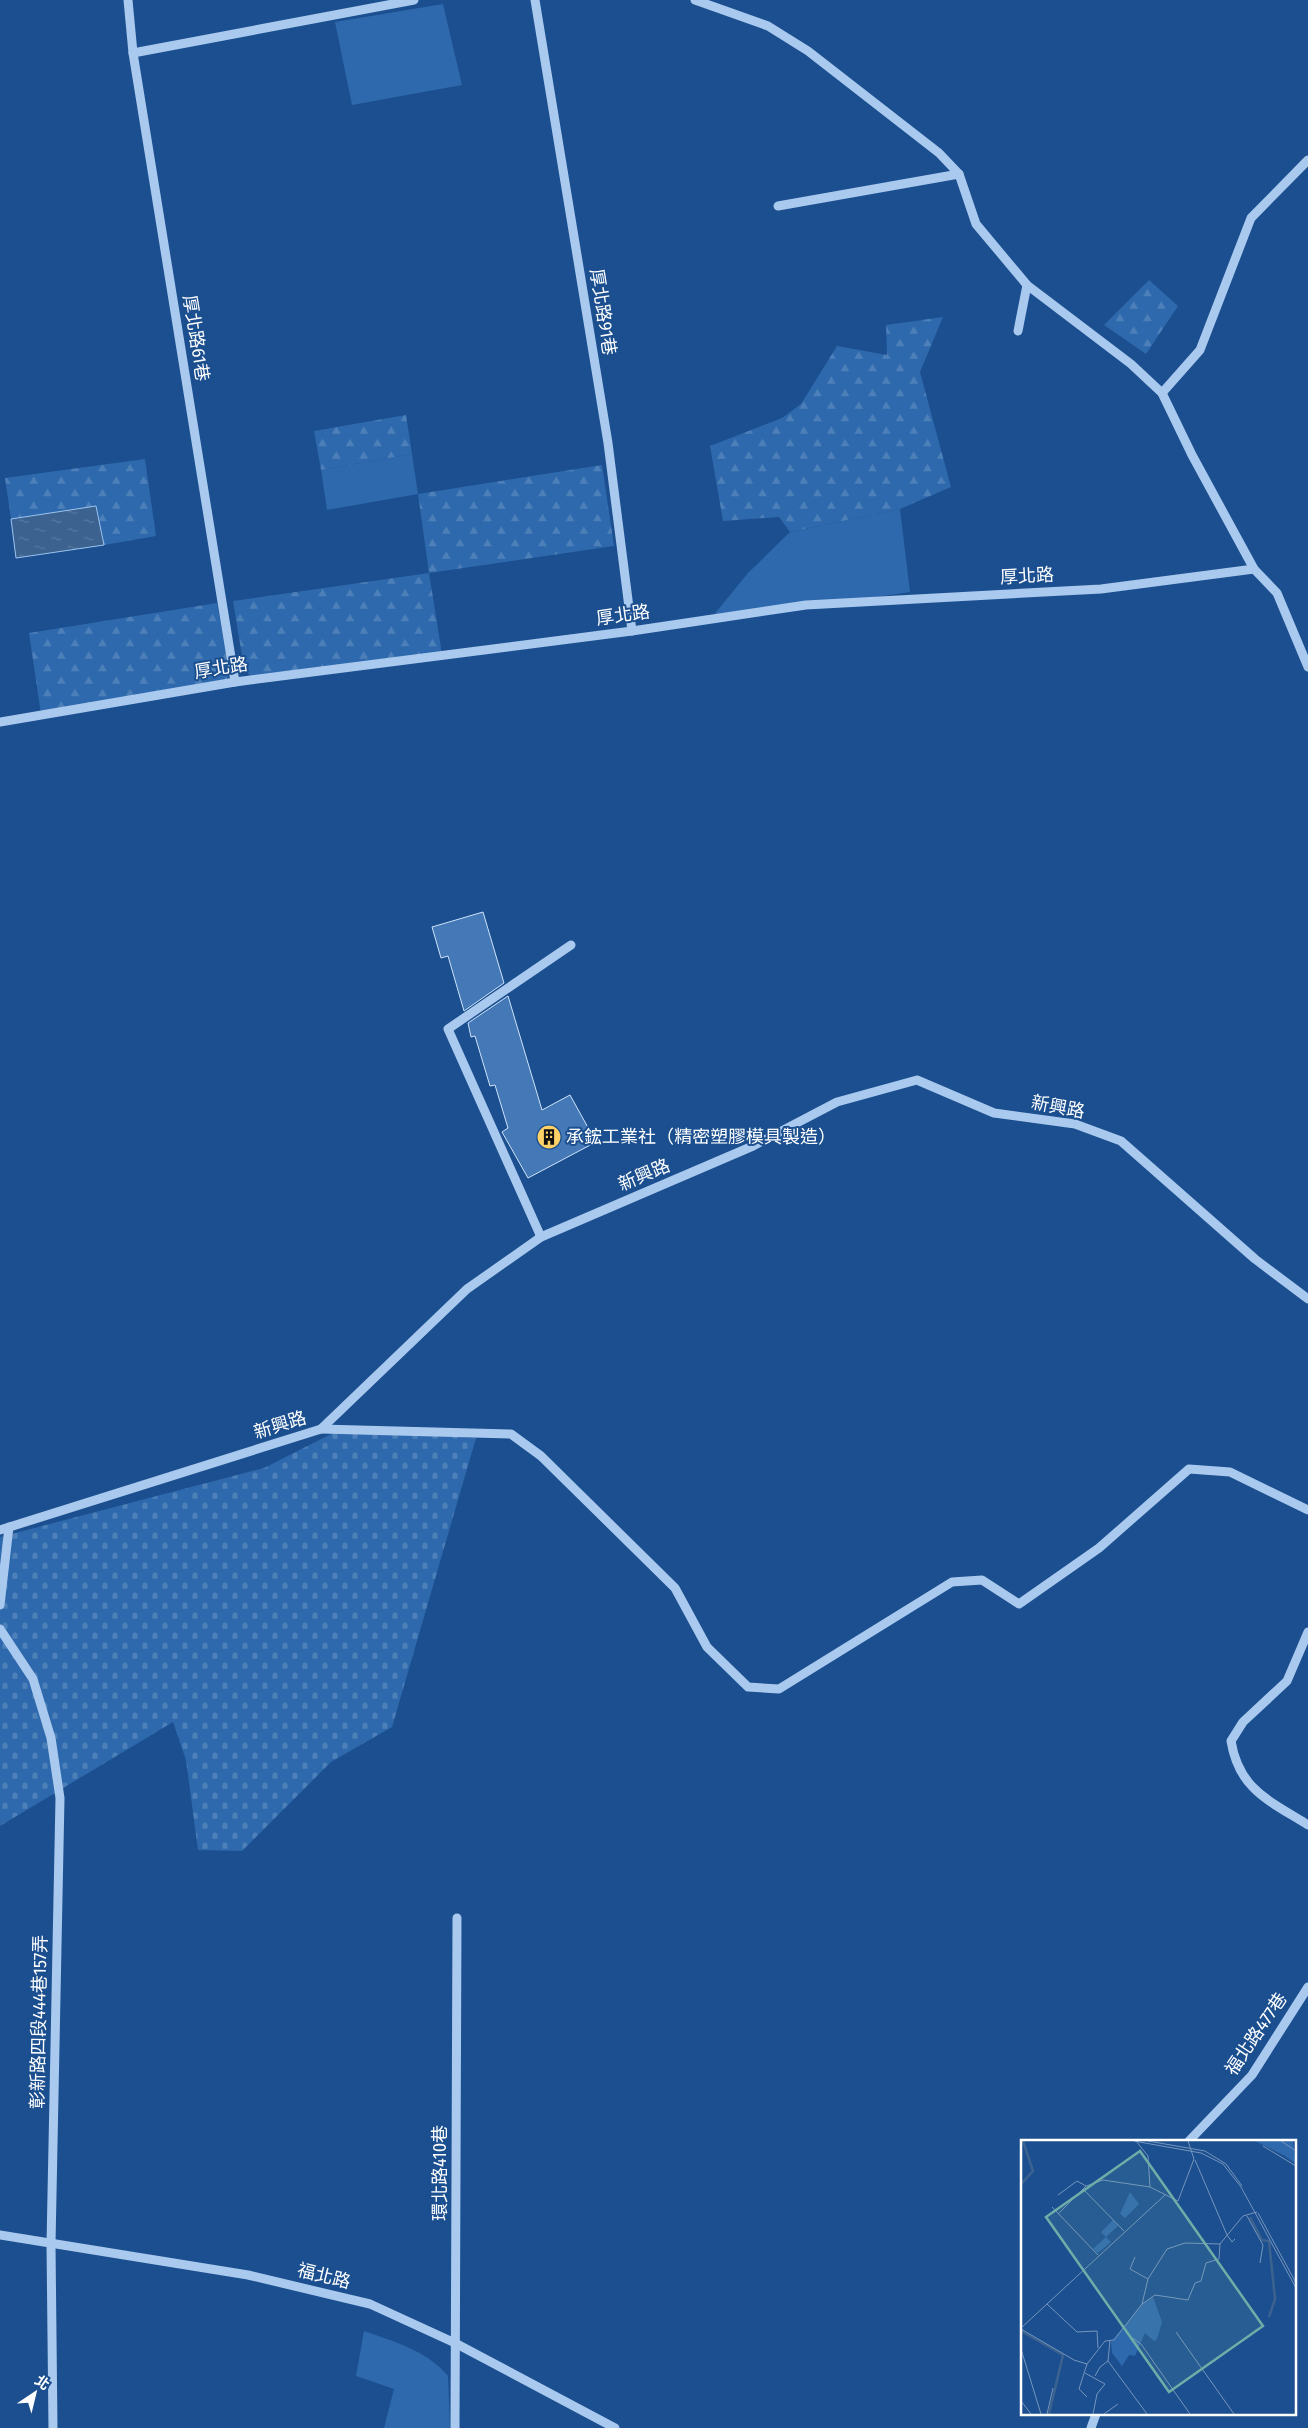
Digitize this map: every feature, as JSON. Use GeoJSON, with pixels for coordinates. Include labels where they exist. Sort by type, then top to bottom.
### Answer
{"type":"FeatureCollection","features":[{"type":"Feature","properties":{"kind":"street","name":"厚北路61巷"},"geometry":{"type":"LineString","coordinates":[[128,0],[133,53],[235,682]]}},
{"type":"Feature","properties":{"kind":"street"},"geometry":{"type":"LineString","coordinates":[[133,53],[414,0]]}},
{"type":"Feature","properties":{"kind":"street","name":"厚北路91巷"},"geometry":{"type":"LineString","coordinates":[[535,0],[608,443],[632,631]]}},
{"type":"Feature","properties":{"kind":"street"},"geometry":{"type":"LineString","coordinates":[[695,0],[768,26],[808,51],[939,153],[959,174],[976,224],[1027,285],[1131,364],[1162,393],[1192,455],[1254,568],[1277,592],[1308,667]]}},
{"type":"Feature","properties":{"kind":"street"},"geometry":{"type":"LineString","coordinates":[[1162,393],[1200,350],[1251,218],[1308,160]]}},
{"type":"Feature","properties":{"kind":"street"},"geometry":{"type":"LineString","coordinates":[[778,206],[959,174]]}},
{"type":"Feature","properties":{"kind":"street"},"geometry":{"type":"LineString","coordinates":[[1018,331],[1027,285]]}},
{"type":"Feature","properties":{"kind":"street","name":"厚北路"},"geometry":{"type":"LineString","coordinates":[[0,722],[235,682],[632,631],[806,605],[1101,589],[1254,568]]}},
{"type":"Feature","properties":{"kind":"street"},"geometry":{"type":"LineString","coordinates":[[542,1237],[448,1030],[572,945]]}},
{"type":"Feature","properties":{"kind":"street","name":"新興路"},"geometry":{"type":"LineString","coordinates":[[4,1528],[321,1430],[467,1290],[542,1237],[753,1146],[837,1102],[917,1080],[994,1113],[1075,1124],[1121,1141],[1255,1259],[1308,1299]]}},
{"type":"Feature","properties":{"kind":"street"},"geometry":{"type":"LineString","coordinates":[[321,1430],[511,1434],[541,1456],[675,1588],[707,1647],[748,1687],[779,1689],[952,1582],[982,1580],[1020,1604],[1099,1548],[1189,1468],[1230,1472],[1308,1510]]}},
{"type":"Feature","properties":{"kind":"street"},"geometry":{"type":"LineString","coordinates":[[0,1605],[4,1528]]}},
{"type":"Feature","properties":{"kind":"street","name":"彰新路四段444巷157弄"},"geometry":{"type":"LineString","coordinates":[[0,1629],[33,1679],[51,1738],[60,1798],[51,2244],[53,2428]]}},
{"type":"Feature","properties":{"kind":"street"},"geometry":{"type":"LineString","coordinates":[[1308,1632],[1287,1681],[1243,1722],[1231,1741],[1234,1760],[1255,1792],[1308,1825]]}},
{"type":"Feature","properties":{"kind":"street","name":"環北路410巷"},"geometry":{"type":"LineString","coordinates":[[455,2428],[457,1918]]}},
{"type":"Feature","properties":{"kind":"street","name":"福北路477巷"},"geometry":{"type":"LineString","coordinates":[[1190,2140],[1252,2075],[1308,1986]]}},
{"type":"Feature","properties":{"kind":"street","name":"福北路"},"geometry":{"type":"LineString","coordinates":[[0,2235],[248,2275],[370,2304],[455,2343],[615,2428]]}},
{"type":"Feature","properties":{"kind":"street"},"geometry":{"type":"LineString","coordinates":[[1091,2428],[1095,2416]]}},
{"type":"Feature","properties":{"kind":"green space"},"geometry":{"type":"Polygon","coordinates":[[[443,4],[462,85],[352,105],[335,22],[443,4]]]}},
{"type":"Feature","properties":{"kind":"green space"},"geometry":{"type":"Polygon","coordinates":[[[1149,280],[1178,306],[1146,354],[1104,325],[1149,280]]]}},
{"type":"Feature","properties":{"kind":"green space"},"geometry":{"type":"Polygon","coordinates":[[[943,317],[920,372],[951,487],[900,509],[790,532],[779,517],[723,521],[710,446],[782,418],[801,404],[837,346],[887,355],[886,325],[943,317]]]}},
{"type":"Feature","properties":{"kind":"green space"},"geometry":{"type":"Polygon","coordinates":[[[406,415],[412,454],[321,470],[314,431],[406,415]]]}},
{"type":"Feature","properties":{"kind":"green space"},"geometry":{"type":"Polygon","coordinates":[[[412,454],[418,494],[327,510],[321,470],[412,454]]]}},
{"type":"Feature","properties":{"kind":"green space"},"geometry":{"type":"Polygon","coordinates":[[[145,459],[156,536],[104,545],[96,506],[11,519],[5,478],[145,459]]]}},
{"type":"Feature","properties":{"kind":"green space"},"geometry":{"type":"Polygon","coordinates":[[[602,465],[614,546],[429,573],[418,494],[602,465]]]}},
{"type":"Feature","properties":{"kind":"green space"},"geometry":{"type":"Polygon","coordinates":[[[900,509],[910,592],[708,622],[748,573],[790,532],[900,509]]]}},
{"type":"Feature","properties":{"kind":"green space"},"geometry":{"type":"Polygon","coordinates":[[[429,573],[442,654],[251,677],[244,668],[233,601],[429,573]]]}},
{"type":"Feature","properties":{"kind":"green space"},"geometry":{"type":"Polygon","coordinates":[[[217,603],[229,672],[227,679],[217,685],[41,714],[29,633],[217,603]]]}},
{"type":"Feature","properties":{"kind":"green space"},"geometry":{"type":"Polygon","coordinates":[[[337,1431],[476,1438],[392,1727],[331,1762],[242,1851],[198,1850],[186,1760],[173,1722],[0,1826],[0,1537],[264,1468],[337,1431]]]}},
{"type":"Feature","properties":{"kind":"green space"},"geometry":{"type":"Polygon","coordinates":[[[364,2331],[420,2353],[448,2376],[450,2428],[384,2428],[394,2389],[356,2376],[364,2331]]]}},
{"type":"Feature","properties":{"kind":"water"},"geometry":{"type":"Polygon","coordinates":[[[96,506],[104,545],[16,558],[11,519],[96,506]]]}},
{"type":"Feature","properties":{"kind":"building"},"geometry":{"type":"Polygon","coordinates":[[[483,912],[504,983],[464,1011],[448,956],[441,958],[432,927],[483,912]]]}},
{"type":"Feature","properties":{"kind":"building"},"geometry":{"type":"Polygon","coordinates":[[[508,996],[542,1110],[570,1095],[596,1142],[528,1178],[502,1132],[508,1128],[495,1085],[490,1086],[475,1036],[471,1037],[468,1023],[508,996]]]}},
{"type":"Feature","properties":{"kind":"place","name":"承鋐工業社（精密塑膠模具製造）"},"geometry":{"type":"Point","coordinates":[549,1137]}}]}
